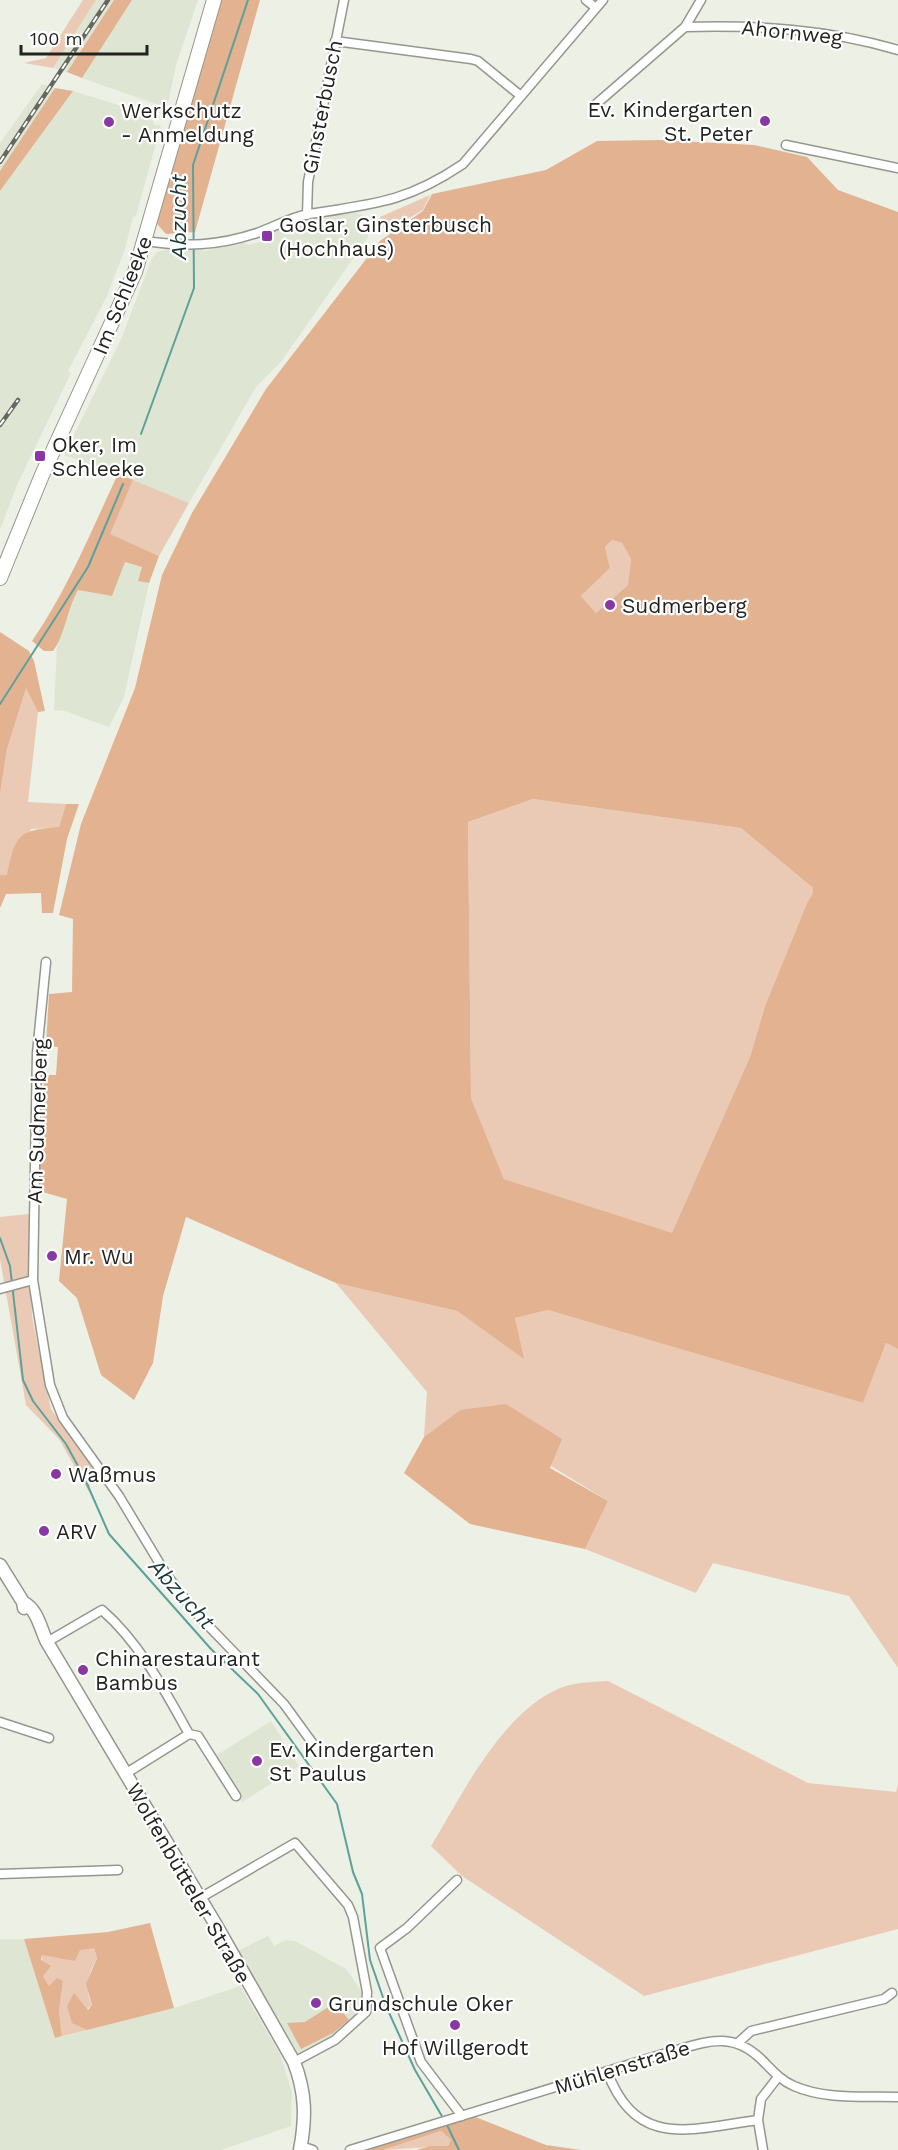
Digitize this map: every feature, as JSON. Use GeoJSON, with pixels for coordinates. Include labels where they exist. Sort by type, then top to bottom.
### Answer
{"type":"FeatureCollection","features":[{"type":"Feature","properties":{"kind":"main road","name":"Im Schleeke"},"geometry":{"type":"LineString","coordinates":[[0,578],[42,475],[125,299],[145,241],[214,0]]}},
{"type":"Feature","properties":{"kind":"main road","name":"Wolfenbütteler Straße"},"geometry":{"type":"LineString","coordinates":[[1,1569],[23,1602],[27,1613],[39,1627],[200,1898],[294,2062],[302,2085],[305,2105],[305,2149]]}},
{"type":"Feature","properties":{"kind":"street","name":"Ginsterbusch"},"geometry":{"type":"LineString","coordinates":[[307,215],[308,182],[344,0]]}},
{"type":"Feature","properties":{"kind":"street"},"geometry":{"type":"LineString","coordinates":[[586,0],[596,8]]}},
{"type":"Feature","properties":{"kind":"street"},"geometry":{"type":"LineString","coordinates":[[145,241],[169,245],[204,246],[256,233],[307,215],[335,212],[396,199],[438,181],[463,164],[603,0]]}},
{"type":"Feature","properties":{"kind":"street"},"geometry":{"type":"LineString","coordinates":[[595,105],[685,27],[701,0]]}},
{"type":"Feature","properties":{"kind":"street","name":"Ahornweg"},"geometry":{"type":"LineString","coordinates":[[685,27],[776,27],[833,34],[898,50]]}},
{"type":"Feature","properties":{"kind":"street"},"geometry":{"type":"LineString","coordinates":[[335,41],[478,61],[521,96]]}},
{"type":"Feature","properties":{"kind":"street"},"geometry":{"type":"LineString","coordinates":[[786,145],[898,168]]}},
{"type":"Feature","properties":{"kind":"street","name":"Am Sudmerberg"},"geometry":{"type":"LineString","coordinates":[[46,962],[37,1053],[33,1280],[54,1403],[119,1496],[166,1574],[194,1611],[284,1704],[319,1752]]}},
{"type":"Feature","properties":{"kind":"street"},"geometry":{"type":"LineString","coordinates":[[0,1289],[33,1280]]}},
{"type":"Feature","properties":{"kind":"street"},"geometry":{"type":"LineString","coordinates":[[47,1642],[102,1610],[125,1632],[165,1691],[189,1734]]}},
{"type":"Feature","properties":{"kind":"street"},"geometry":{"type":"LineString","coordinates":[[0,1722],[49,1738]]}},
{"type":"Feature","properties":{"kind":"street"},"geometry":{"type":"LineString","coordinates":[[125,1774],[189,1734],[198,1736],[236,1796]]}},
{"type":"Feature","properties":{"kind":"street"},"geometry":{"type":"LineString","coordinates":[[200,1898],[295,1843],[348,1905],[353,1917],[367,1992],[366,2012],[357,2023],[335,2040],[294,2062]]}},
{"type":"Feature","properties":{"kind":"street"},"geometry":{"type":"LineString","coordinates":[[0,1874],[118,1870]]}},
{"type":"Feature","properties":{"kind":"street"},"geometry":{"type":"LineString","coordinates":[[457,1880],[407,1928],[380,1948],[422,2062],[462,2116]]}},
{"type":"Feature","properties":{"kind":"street","name":"Mühlenstraße"},"geometry":{"type":"LineString","coordinates":[[350,2150],[703,2042],[728,2040],[738,2042],[751,2031],[884,1999],[892,1993]]}},
{"type":"Feature","properties":{"kind":"street"},"geometry":{"type":"LineString","coordinates":[[738,2042],[748,2047],[778,2077],[809,2091],[830,2095],[898,2097]]}},
{"type":"Feature","properties":{"kind":"street"},"geometry":{"type":"LineString","coordinates":[[607,2072],[623,2107],[653,2128],[687,2130],[758,2120]]}},
{"type":"Feature","properties":{"kind":"street"},"geometry":{"type":"LineString","coordinates":[[763,2150],[758,2120],[761,2099],[778,2077]]}},
{"type":"Feature","properties":{"kind":"shaded area"},"geometry":{"type":"Polygon","coordinates":[[[83,0],[96,0],[53,68],[24,63],[46,58],[83,0]]]}},
{"type":"Feature","properties":{"kind":"shaded area"},"geometry":{"type":"Polygon","coordinates":[[[96,0],[114,0],[67,72],[53,68],[96,0]]]}},
{"type":"Feature","properties":{"kind":"shaded area"},"geometry":{"type":"Polygon","coordinates":[[[114,0],[132,0],[82,78],[67,72],[114,0]]]}},
{"type":"Feature","properties":{"kind":"shaded area"},"geometry":{"type":"Polygon","coordinates":[[[132,0],[198,0],[176,65],[167,108],[82,78],[132,0]]]}},
{"type":"Feature","properties":{"kind":"shaded area"},"geometry":{"type":"Polygon","coordinates":[[[221,0],[260,0],[195,232],[166,234],[157,224],[221,0]]]}},
{"type":"Feature","properties":{"kind":"shaded area"},"geometry":{"type":"Polygon","coordinates":[[[42,84],[55,88],[0,171],[0,143],[42,84]]]}},
{"type":"Feature","properties":{"kind":"shaded area"},"geometry":{"type":"Polygon","coordinates":[[[55,88],[73,91],[0,191],[0,171],[55,88]]]}},
{"type":"Feature","properties":{"kind":"shaded area"},"geometry":{"type":"Polygon","coordinates":[[[73,91],[151,115],[154,125],[161,125],[136,216],[133,217],[125,249],[107,296],[68,371],[71,373],[17,485],[0,530],[0,191],[73,91]]]}},
{"type":"Feature","properties":{"kind":"shaded area"},"geometry":{"type":"Polygon","coordinates":[[[659,140],[754,145],[807,157],[838,190],[898,212],[898,1349],[886,1343],[863,1403],[548,1310],[515,1318],[524,1359],[457,1311],[336,1283],[186,1217],[163,1296],[153,1363],[134,1400],[101,1375],[77,1298],[59,1281],[67,1199],[39,1191],[44,1075],[56,1075],[58,1047],[46,1046],[49,994],[72,992],[73,919],[59,915],[81,824],[135,688],[162,575],[192,513],[266,389],[380,241],[423,211],[432,194],[546,170],[597,141],[659,140]],[[612,540],[605,547],[610,568],[581,596],[596,613],[628,585],[631,559],[622,543],[612,540]],[[533,799],[468,822],[471,1098],[504,1179],[672,1233],[750,1057],[765,1006],[813,893],[813,888],[741,828],[533,799]]]}},
{"type":"Feature","properties":{"kind":"shaded area"},"geometry":{"type":"Polygon","coordinates":[[[430,195],[423,210],[385,232],[380,217],[430,195]]]}},
{"type":"Feature","properties":{"kind":"shaded area"},"geometry":{"type":"Polygon","coordinates":[[[357,213],[366,216],[370,227],[368,237],[281,362],[256,387],[189,503],[64,455],[122,337],[152,258],[157,252],[177,247],[205,251],[236,241],[250,245],[272,238],[274,231],[313,217],[357,213]]]}},
{"type":"Feature","properties":{"kind":"shaded area"},"geometry":{"type":"Polygon","coordinates":[[[118,474],[133,480],[110,534],[159,556],[149,583],[138,581],[142,567],[125,562],[112,596],[78,590],[57,645],[53,651],[44,651],[32,641],[68,580],[118,474]]]}},
{"type":"Feature","properties":{"kind":"shaded area"},"geometry":{"type":"Polygon","coordinates":[[[133,480],[189,503],[159,556],[109,534],[133,480]]]}},
{"type":"Feature","properties":{"kind":"shaded area"},"geometry":{"type":"Polygon","coordinates":[[[612,540],[622,543],[631,559],[628,585],[596,613],[581,596],[610,568],[605,547],[612,540]]]}},
{"type":"Feature","properties":{"kind":"shaded area"},"geometry":{"type":"Polygon","coordinates":[[[125,562],[142,567],[138,581],[149,583],[124,697],[109,727],[62,710],[54,711],[57,645],[68,606],[78,590],[112,596],[125,562]]]}},
{"type":"Feature","properties":{"kind":"shaded area"},"geometry":{"type":"Polygon","coordinates":[[[0,632],[29,651],[34,661],[45,711],[38,712],[26,688],[7,749],[0,794],[0,632]]]}},
{"type":"Feature","properties":{"kind":"shaded area"},"geometry":{"type":"Polygon","coordinates":[[[26,687],[38,712],[28,802],[66,804],[59,827],[31,829],[7,875],[0,875],[0,794],[7,749],[26,687]]]}},
{"type":"Feature","properties":{"kind":"shaded area"},"geometry":{"type":"Polygon","coordinates":[[[533,799],[741,828],[813,888],[813,893],[765,1006],[750,1057],[672,1234],[504,1179],[471,1098],[468,822],[533,799]]]}},
{"type":"Feature","properties":{"kind":"shaded area"},"geometry":{"type":"Polygon","coordinates":[[[66,804],[79,804],[67,839],[53,913],[42,913],[41,893],[6,894],[0,908],[0,875],[7,875],[16,843],[26,833],[34,830],[59,827],[66,804]]]}},
{"type":"Feature","properties":{"kind":"shaded area"},"geometry":{"type":"Polygon","coordinates":[[[29,1214],[32,1317],[51,1409],[92,1465],[89,1492],[59,1439],[26,1405],[0,1259],[0,1217],[29,1214]]]}},
{"type":"Feature","properties":{"kind":"shaded area"},"geometry":{"type":"Polygon","coordinates":[[[336,1283],[457,1311],[523,1358],[515,1318],[548,1310],[863,1403],[886,1343],[898,1349],[898,1668],[849,1596],[713,1563],[696,1593],[585,1549],[608,1501],[460,1410],[424,1437],[427,1392],[336,1283]]]}},
{"type":"Feature","properties":{"kind":"shaded area"},"geometry":{"type":"Polygon","coordinates":[[[506,1404],[562,1439],[550,1468],[608,1501],[585,1549],[470,1524],[404,1473],[424,1437],[460,1410],[506,1404]]]}},
{"type":"Feature","properties":{"kind":"shaded area"},"geometry":{"type":"Polygon","coordinates":[[[608,1681],[808,1783],[896,1792],[898,1784],[898,1929],[644,1996],[462,1876],[431,1846],[470,1780],[501,1736],[537,1701],[558,1689],[582,1683],[608,1681]]]}},
{"type":"Feature","properties":{"kind":"shaded area","name":"Ev. Kindergarten St Paulus"},"geometry":{"type":"Polygon","coordinates":[[[271,1721],[299,1766],[242,1802],[214,1757],[271,1721]]]}},
{"type":"Feature","properties":{"kind":"shaded area"},"geometry":{"type":"Polygon","coordinates":[[[150,1923],[174,2008],[87,2030],[72,2023],[67,2006],[74,1993],[88,2010],[92,2005],[86,1984],[97,1958],[94,1948],[80,1950],[75,1961],[42,1955],[41,1960],[51,1966],[43,1976],[49,1986],[57,1978],[63,1981],[59,2011],[62,2036],[55,2038],[24,1939],[108,1932],[150,1923]]]}},
{"type":"Feature","properties":{"kind":"shaded area","name":"Grundschule Oker"},"geometry":{"type":"Polygon","coordinates":[[[268,1936],[274,1946],[286,1940],[295,1941],[346,1969],[364,1995],[362,2012],[334,2036],[299,2054],[238,1951],[268,1936]]]}},
{"type":"Feature","properties":{"kind":"shaded area"},"geometry":{"type":"Polygon","coordinates":[[[0,1939],[24,1939],[55,2038],[174,2008],[240,1986],[280,2054],[292,2092],[291,2126],[221,2150],[0,2150],[0,1939]]]}},
{"type":"Feature","properties":{"kind":"shaded area"},"geometry":{"type":"Polygon","coordinates":[[[94,1947],[97,1958],[89,1976],[88,1987],[92,2005],[72,2022],[87,2030],[62,2036],[59,2011],[63,1981],[49,1986],[43,1976],[42,1955],[94,1947]]]}},
{"type":"Feature","properties":{"kind":"shaded area"},"geometry":{"type":"Polygon","coordinates":[[[330,2006],[339,2008],[349,2020],[333,2033],[301,2049],[287,2023],[305,2022],[330,2006]]]}},
{"type":"Feature","properties":{"kind":"shaded area"},"geometry":{"type":"Polygon","coordinates":[[[473,2116],[546,2145],[581,2150],[416,2150],[431,2146],[448,2146],[451,2140],[441,2131],[383,2150],[363,2150],[473,2116]]]}},
{"type":"Feature","properties":{"kind":"shaded area"},"geometry":{"type":"Polygon","coordinates":[[[441,2131],[451,2140],[448,2146],[383,2150],[441,2131]]]}},
{"type":"Feature","properties":{"kind":"waterway","name":"Abzucht"},"geometry":{"type":"LineString","coordinates":[[141,434],[194,288],[193,165],[248,0]]}},
{"type":"Feature","properties":{"kind":"waterway","name":"Abzucht"},"geometry":{"type":"LineString","coordinates":[[0,704],[88,567],[123,484]]}},
{"type":"Feature","properties":{"kind":"waterway","name":"Abzucht"},"geometry":{"type":"LineString","coordinates":[[0,1238],[10,1266],[23,1380],[33,1401],[66,1444],[84,1477],[109,1534],[211,1649],[258,1694],[337,1804],[353,1872],[362,1894],[370,1960],[386,2006],[415,2070],[443,2118]]}},
{"type":"Feature","properties":{"kind":"waterway","name":"Abzucht"},"geometry":{"type":"LineString","coordinates":[[446,2123],[459,2150]]}},
{"type":"Feature","properties":{"kind":"railway"},"geometry":{"type":"LineString","coordinates":[[0,162],[108,0]]}},
{"type":"Feature","properties":{"kind":"railway"},"geometry":{"type":"LineString","coordinates":[[0,425],[18,400]]}},
{"type":"Feature","properties":{"kind":"place","name":"Ev. Kindergarten St. Peter"},"geometry":{"type":"Point","coordinates":[765,121]}},
{"type":"Feature","properties":{"kind":"place","name":"Werkschutz - Anmeldung"},"geometry":{"type":"Point","coordinates":[109,122]}},
{"type":"Feature","properties":{"kind":"place","name":"Goslar, Ginsterbusch (Hochhaus)"},"geometry":{"type":"Point","coordinates":[267,236]}},
{"type":"Feature","properties":{"kind":"place","name":"Oker, Im Schleeke"},"geometry":{"type":"Point","coordinates":[40,456]}},
{"type":"Feature","properties":{"kind":"place","name":"Sudmerberg"},"geometry":{"type":"Point","coordinates":[610,605]}},
{"type":"Feature","properties":{"kind":"place","name":"Mr. Wu"},"geometry":{"type":"Point","coordinates":[52,1256]}},
{"type":"Feature","properties":{"kind":"place","name":"Waßmus"},"geometry":{"type":"Point","coordinates":[56,1474]}},
{"type":"Feature","properties":{"kind":"place","name":"ARV"},"geometry":{"type":"Point","coordinates":[44,1531]}},
{"type":"Feature","properties":{"kind":"place","name":"Chinarestaurant Bambus"},"geometry":{"type":"Point","coordinates":[83,1670]}},
{"type":"Feature","properties":{"kind":"place","name":"Ev. Kindergarten St Paulus"},"geometry":{"type":"Point","coordinates":[257,1761]}},
{"type":"Feature","properties":{"kind":"place","name":"Grundschule Oker"},"geometry":{"type":"Point","coordinates":[316,2003]}},
{"type":"Feature","properties":{"kind":"place","name":"Hof Willgerodt"},"geometry":{"type":"Point","coordinates":[455,2025]}}]}
